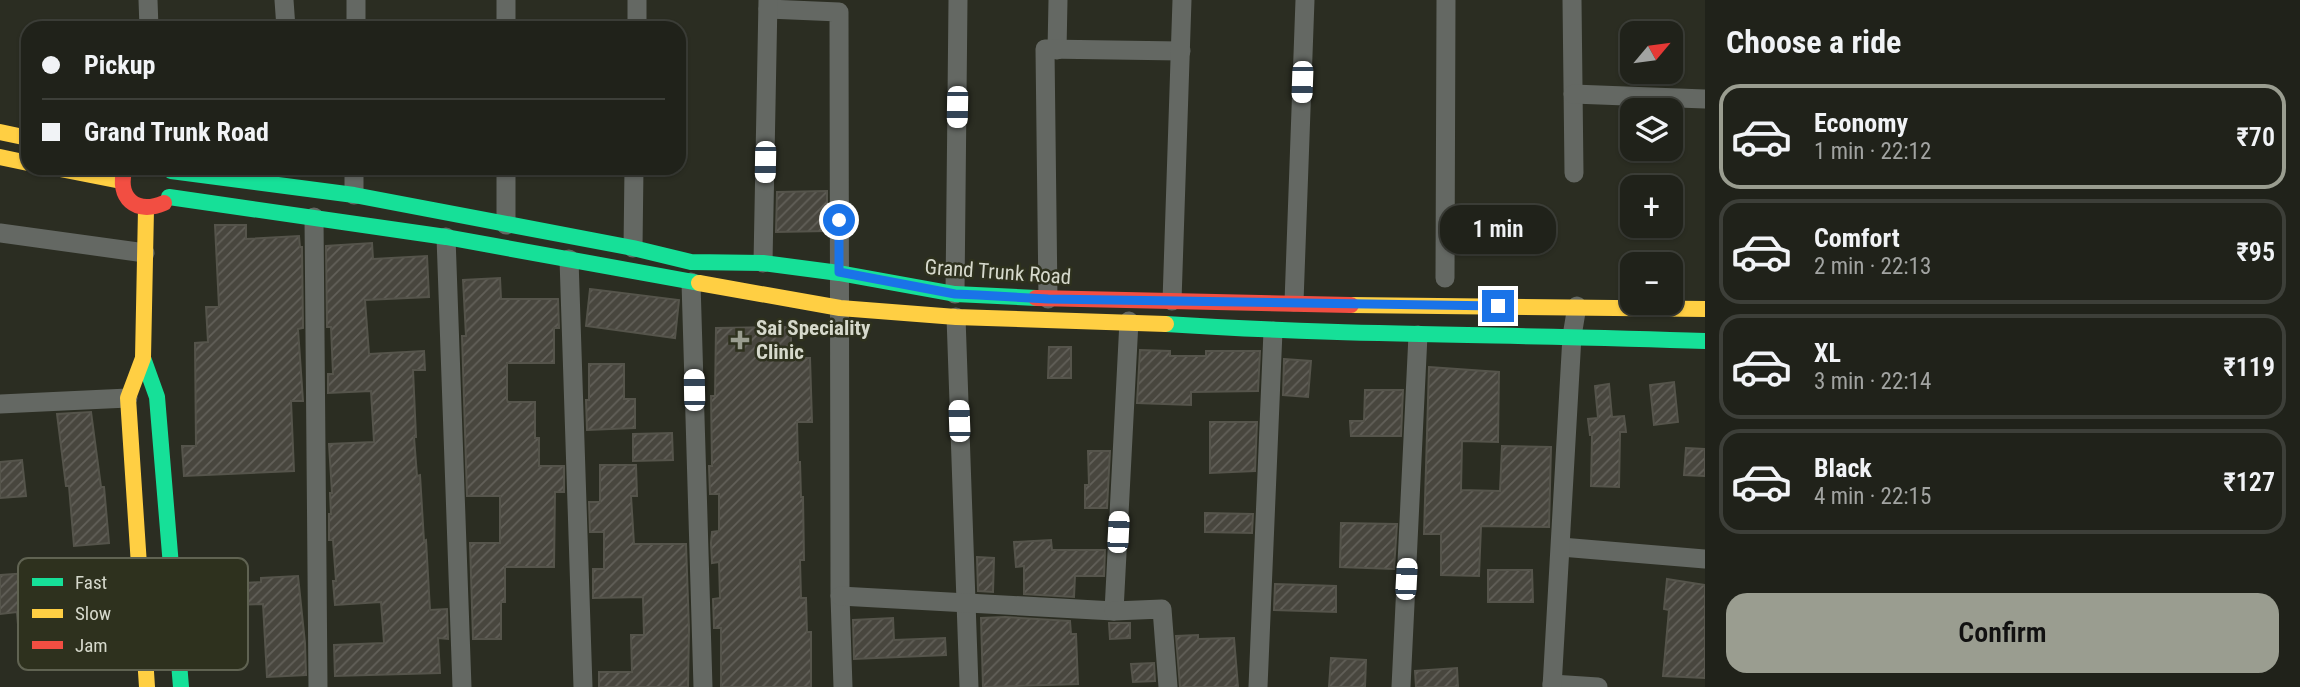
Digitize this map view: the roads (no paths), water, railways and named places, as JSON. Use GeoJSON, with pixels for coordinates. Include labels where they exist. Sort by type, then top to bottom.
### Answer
{"type":"FeatureCollection","features":[{"type":"Feature","properties":{"kind":"main road"},"geometry":{"type":"LineString","coordinates":[[0,132],[21,136]]}},
{"type":"Feature","properties":{"kind":"main road"},"geometry":{"type":"LineString","coordinates":[[0,157],[21,162]]}},
{"type":"Feature","properties":{"kind":"main road"},"geometry":{"type":"LineString","coordinates":[[123,175],[122,189],[131,203],[146,209],[155,208],[169,197],[314,217],[569,258],[840,308],[956,317],[1129,321],[1273,331],[1705,341]]}},
{"type":"Feature","properties":{"kind":"main road","name":"Grand Trunk Road"},"geometry":{"type":"LineString","coordinates":[[169,197],[173,189],[171,175]]}},
{"type":"Feature","properties":{"kind":"main road","name":"Grand Trunk Road"},"geometry":{"type":"LineString","coordinates":[[206,175],[354,195],[633,248],[691,262],[763,263],[839,272],[955,294],[1048,299],[1705,309]]}},
{"type":"Feature","properties":{"kind":"main road"},"geometry":{"type":"LineString","coordinates":[[139,558],[128,398],[143,358],[146,209]]}},
{"type":"Feature","properties":{"kind":"main road"},"geometry":{"type":"LineString","coordinates":[[143,358],[158,397],[171,558]]}},
{"type":"Feature","properties":{"kind":"street"},"geometry":{"type":"LineString","coordinates":[[148,0],[149,21]]}},
{"type":"Feature","properties":{"kind":"street"},"geometry":{"type":"LineString","coordinates":[[284,0],[286,21]]}},
{"type":"Feature","properties":{"kind":"street"},"geometry":{"type":"LineString","coordinates":[[356,0],[356,21]]}},
{"type":"Feature","properties":{"kind":"street"},"geometry":{"type":"LineString","coordinates":[[506,0],[506,21]]}},
{"type":"Feature","properties":{"kind":"street"},"geometry":{"type":"LineString","coordinates":[[637,21],[638,0]]}},
{"type":"Feature","properties":{"kind":"street"},"geometry":{"type":"LineString","coordinates":[[955,294],[958,0]]}},
{"type":"Feature","properties":{"kind":"street"},"geometry":{"type":"LineString","coordinates":[[1057,50],[1058,0]]}},
{"type":"Feature","properties":{"kind":"street"},"geometry":{"type":"LineString","coordinates":[[1172,301],[1182,0]]}},
{"type":"Feature","properties":{"kind":"street"},"geometry":{"type":"LineString","coordinates":[[1294,302],[1305,0]]}},
{"type":"Feature","properties":{"kind":"street"},"geometry":{"type":"LineString","coordinates":[[1445,278],[1446,0]]}},
{"type":"Feature","properties":{"kind":"street"},"geometry":{"type":"LineString","coordinates":[[1572,0],[1574,173]]}},
{"type":"Feature","properties":{"kind":"street"},"geometry":{"type":"LineString","coordinates":[[763,263],[768,5],[844,6],[839,272],[840,596],[843,687]]}},
{"type":"Feature","properties":{"kind":"street"},"geometry":{"type":"LineString","coordinates":[[1048,299],[1045,49],[1181,51]]}},
{"type":"Feature","properties":{"kind":"street"},"geometry":{"type":"LineString","coordinates":[[1573,94],[1705,99]]}},
{"type":"Feature","properties":{"kind":"street"},"geometry":{"type":"LineString","coordinates":[[298,175],[299,188]]}},
{"type":"Feature","properties":{"kind":"street"},"geometry":{"type":"LineString","coordinates":[[354,175],[354,195]]}},
{"type":"Feature","properties":{"kind":"street"},"geometry":{"type":"LineString","coordinates":[[506,175],[506,225]]}},
{"type":"Feature","properties":{"kind":"street"},"geometry":{"type":"LineString","coordinates":[[633,248],[634,175]]}},
{"type":"Feature","properties":{"kind":"street"},"geometry":{"type":"LineString","coordinates":[[314,217],[318,687]]}},
{"type":"Feature","properties":{"kind":"street"},"geometry":{"type":"LineString","coordinates":[[0,233],[145,253]]}},
{"type":"Feature","properties":{"kind":"street"},"geometry":{"type":"LineString","coordinates":[[446,237],[462,687]]}},
{"type":"Feature","properties":{"kind":"street"},"geometry":{"type":"LineString","coordinates":[[569,258],[583,687]]}},
{"type":"Feature","properties":{"kind":"street"},"geometry":{"type":"LineString","coordinates":[[691,282],[703,687]]}},
{"type":"Feature","properties":{"kind":"street"},"geometry":{"type":"LineString","coordinates":[[1577,306],[1572,336],[1552,686],[1598,687]]}},
{"type":"Feature","properties":{"kind":"street"},"geometry":{"type":"LineString","coordinates":[[956,317],[969,687]]}},
{"type":"Feature","properties":{"kind":"street"},"geometry":{"type":"LineString","coordinates":[[1114,611],[1129,321]]}},
{"type":"Feature","properties":{"kind":"street"},"geometry":{"type":"LineString","coordinates":[[1258,687],[1273,331]]}},
{"type":"Feature","properties":{"kind":"street"},"geometry":{"type":"LineString","coordinates":[[1401,687],[1418,335]]}},
{"type":"Feature","properties":{"kind":"street"},"geometry":{"type":"LineString","coordinates":[[0,404],[128,398]]}},
{"type":"Feature","properties":{"kind":"street"},"geometry":{"type":"LineString","coordinates":[[1561,547],[1705,559]]}},
{"type":"Feature","properties":{"kind":"street"},"geometry":{"type":"LineString","coordinates":[[840,596],[1114,611],[1162,609],[1168,687]]}},
{"type":"Feature","properties":{"kind":"place","name":"Sai Speciality Clinic"},"geometry":{"type":"Point","coordinates":[740,340]}}]}
